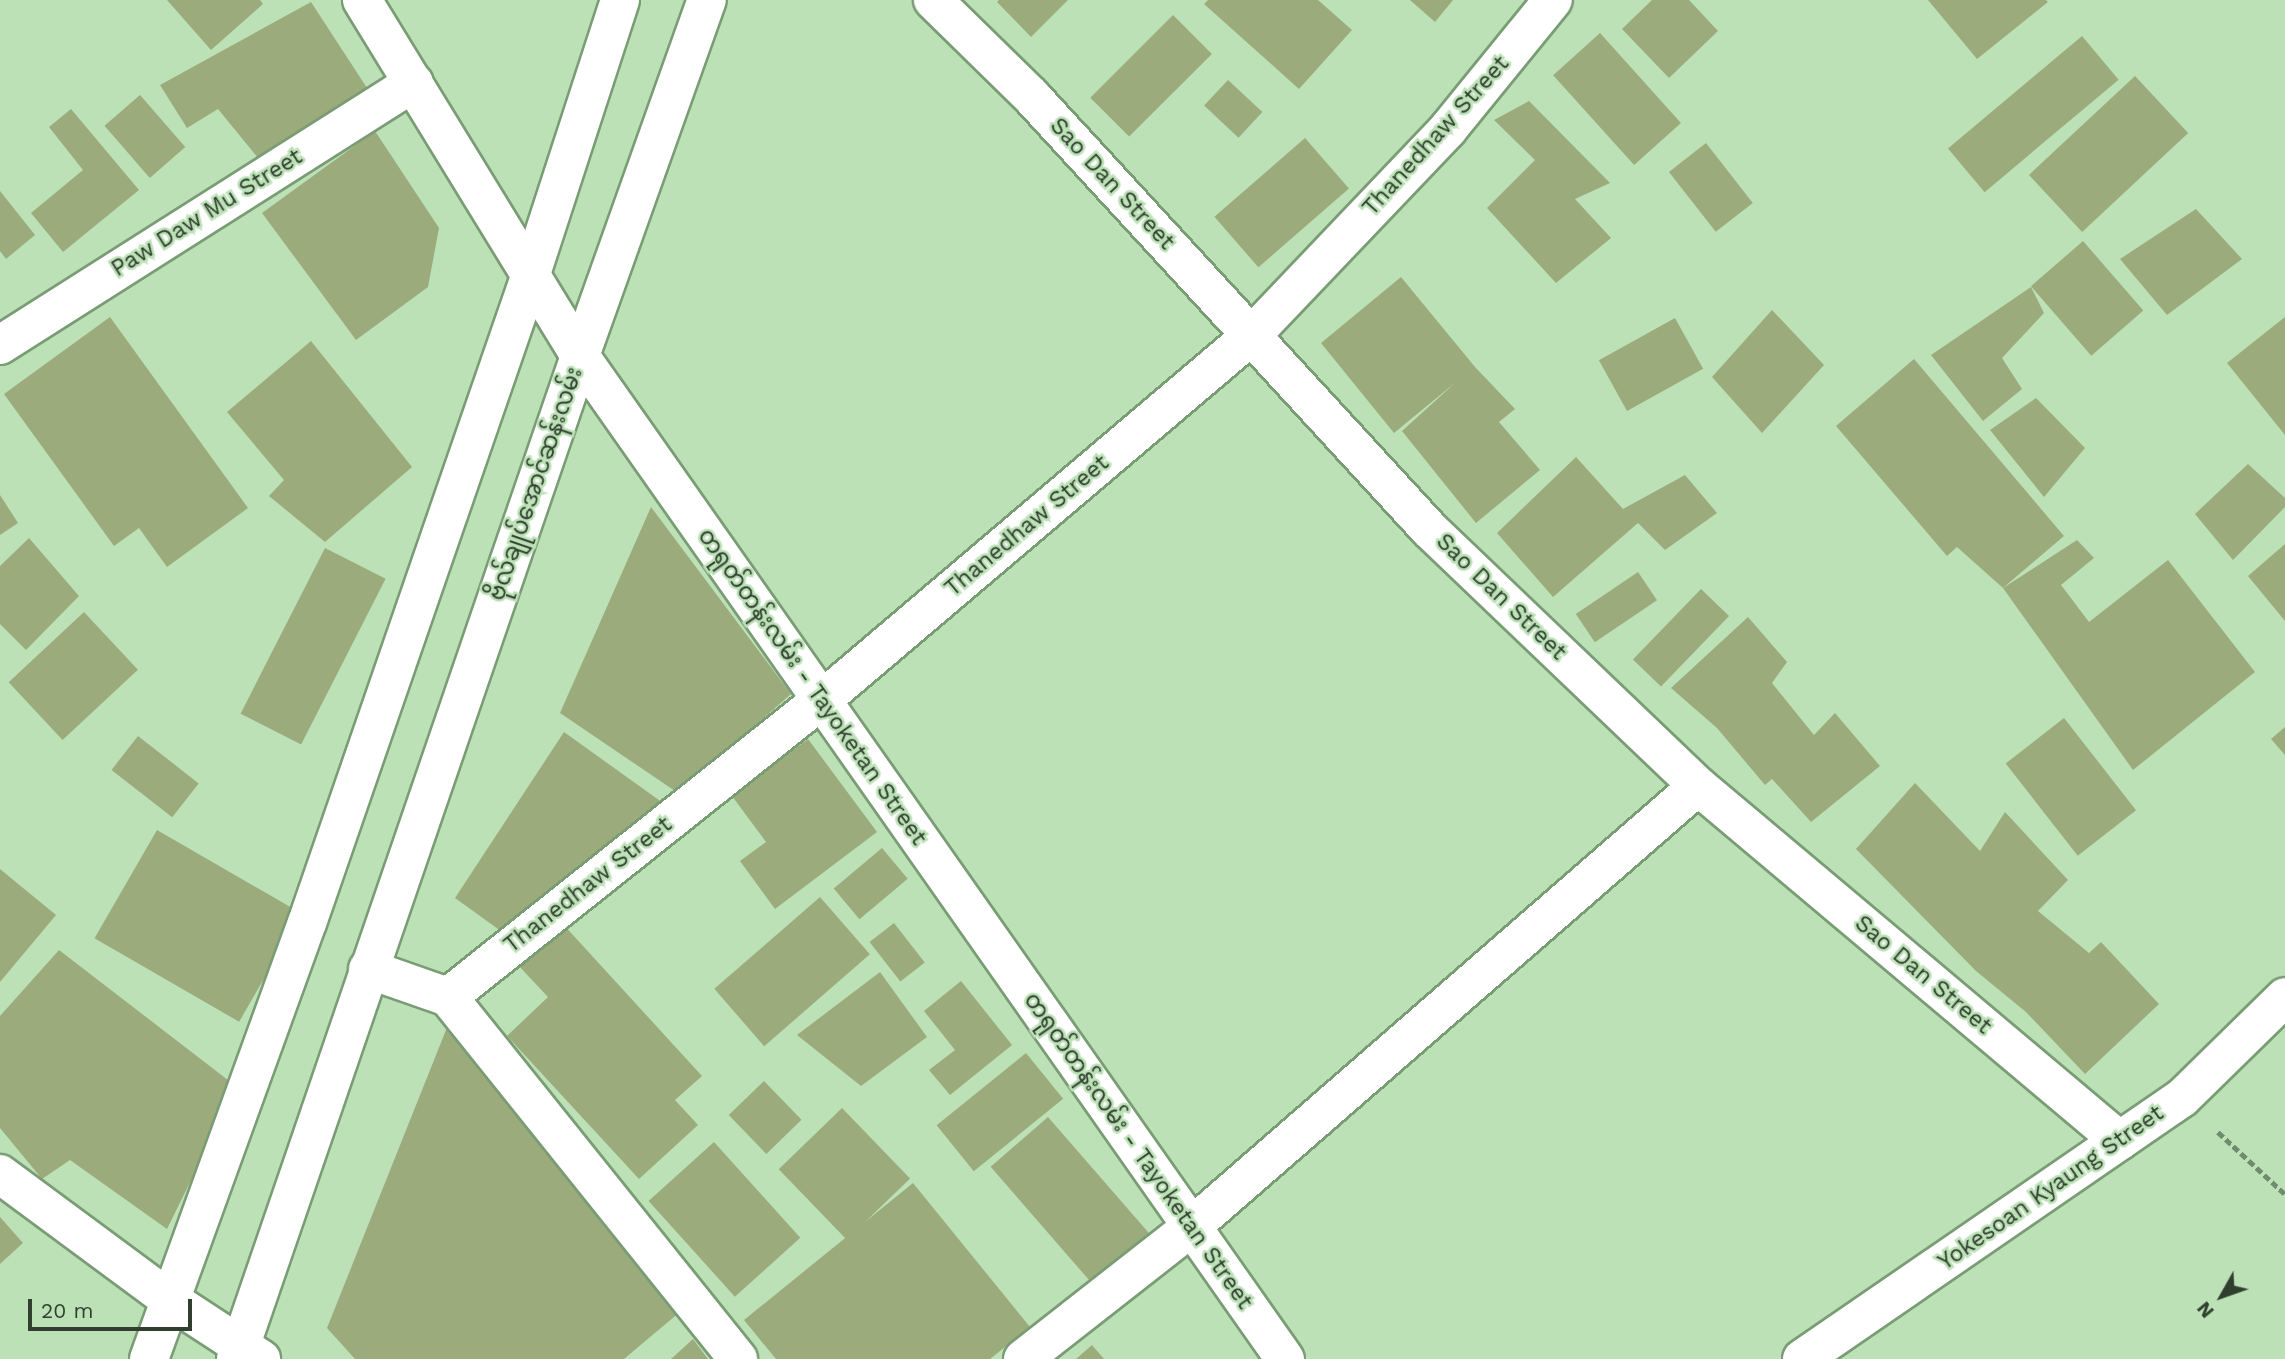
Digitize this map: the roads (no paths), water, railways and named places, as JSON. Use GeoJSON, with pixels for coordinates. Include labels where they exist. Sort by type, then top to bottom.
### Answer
{"type":"FeatureCollection","features":[{"type":"Feature","properties":{"kind":"main road","name":"တရုတ်တန်းလမ်း - Tayoketan Street"},"geometry":{"type":"LineString","coordinates":[[362,0],[580,356],[1190,1228],[1285,1359]]}},
{"type":"Feature","properties":{"kind":"main road"},"geometry":{"type":"LineString","coordinates":[[149,1359],[307,923],[531,274],[620,0]]}},
{"type":"Feature","properties":{"kind":"main road","name":"ဗိုလ်ချုပ်အောင်ဆန်းလမ်း"},"geometry":{"type":"LineString","coordinates":[[246,1354],[368,970],[580,356],[707,0]]}},
{"type":"Feature","properties":{"kind":"main road","name":"Sao Dan Street"},"geometry":{"type":"LineString","coordinates":[[933,0],[1031,96],[1429,529],[1698,786],[2120,1141]]}},
{"type":"Feature","properties":{"kind":"main road","name":"Thanedhaw Street"},"geometry":{"type":"LineString","coordinates":[[448,997],[822,700],[1252,335],[1448,129],[1553,0]]}},
{"type":"Feature","properties":{"kind":"main road","name":"Paw Daw Mu Street"},"geometry":{"type":"LineString","coordinates":[[0,345],[414,82]]}},
{"type":"Feature","properties":{"kind":"main road"},"geometry":{"type":"LineString","coordinates":[[1023,1359],[1190,1228],[1698,786]]}},
{"type":"Feature","properties":{"kind":"main road"},"geometry":{"type":"LineString","coordinates":[[368,970],[448,997],[738,1359]]}},
{"type":"Feature","properties":{"kind":"main road","name":"Yokesoan Kyaung Street"},"geometry":{"type":"LineString","coordinates":[[1802,1359],[2182,1098],[2285,997]]}},
{"type":"Feature","properties":{"kind":"main road"},"geometry":{"type":"LineString","coordinates":[[0,1174],[246,1354]]}}]}
